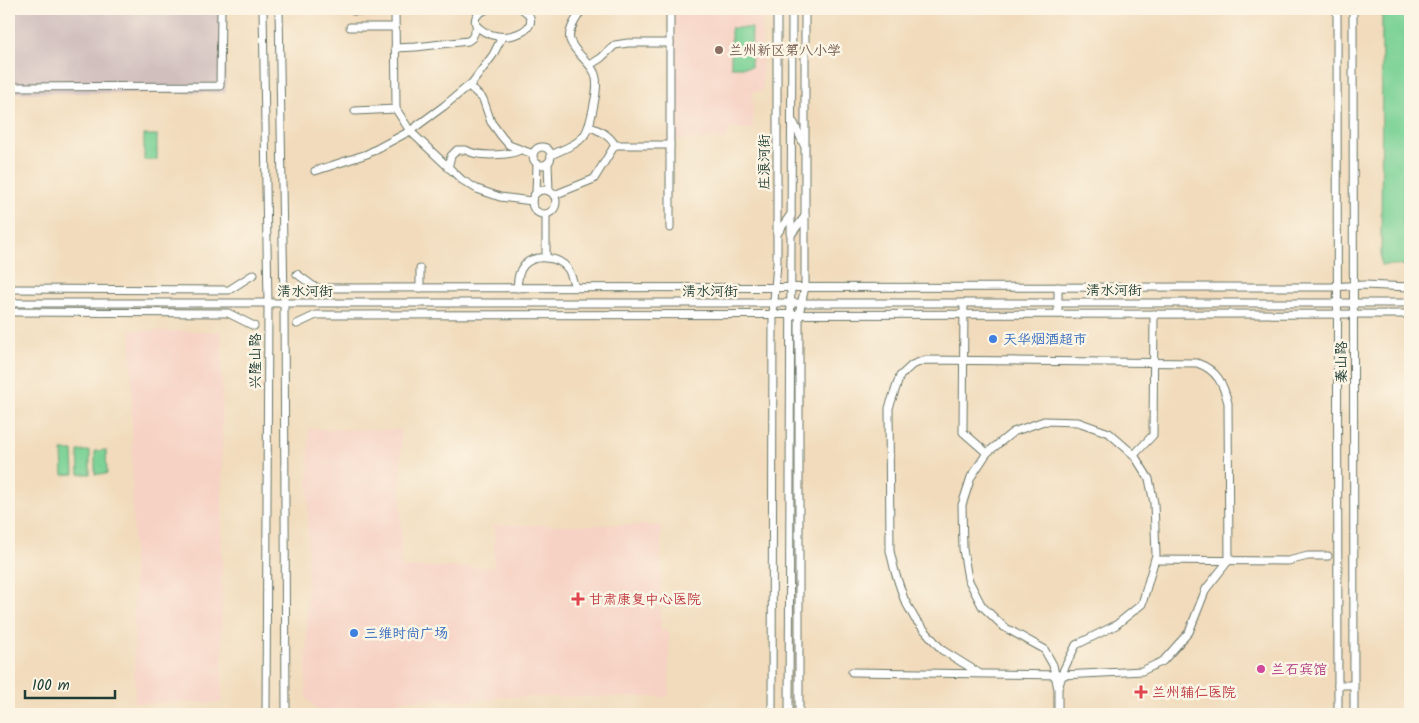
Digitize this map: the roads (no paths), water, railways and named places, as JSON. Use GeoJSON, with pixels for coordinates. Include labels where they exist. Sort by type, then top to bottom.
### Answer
{"type":"FeatureCollection","features":[{"type":"Feature","properties":{"kind":"street"},"geometry":{"type":"LineString","coordinates":[[9,87],[220,86],[221,9]]}},
{"type":"Feature","properties":{"kind":"street","name":"兴隆山路"},"geometry":{"type":"LineString","coordinates":[[263,9],[268,303],[266,714]]}},
{"type":"Feature","properties":{"kind":"street"},"geometry":{"type":"LineString","coordinates":[[279,9],[284,303],[286,714]]}},
{"type":"Feature","properties":{"kind":"street"},"geometry":{"type":"LineString","coordinates":[[487,9],[476,17],[477,27],[502,38],[520,33],[530,24],[530,15],[522,9]]}},
{"type":"Feature","properties":{"kind":"street"},"geometry":{"type":"LineString","coordinates":[[551,193],[548,163],[551,155],[579,141],[590,127],[596,97],[596,75],[570,42],[570,35],[582,9]]}},
{"type":"Feature","properties":{"kind":"street"},"geometry":{"type":"LineString","coordinates":[[670,9],[670,228]]}},
{"type":"Feature","properties":{"kind":"street","name":"庄浪河街"},"geometry":{"type":"LineString","coordinates":[[772,714],[772,314],[777,234],[777,9]]}},
{"type":"Feature","properties":{"kind":"street"},"geometry":{"type":"LineString","coordinates":[[789,714],[792,9]]}},
{"type":"Feature","properties":{"kind":"street"},"geometry":{"type":"LineString","coordinates":[[799,714],[799,314],[805,287],[805,9]]}},
{"type":"Feature","properties":{"kind":"street","name":"秦山路"},"geometry":{"type":"LineString","coordinates":[[1337,9],[1338,714]]}},
{"type":"Feature","properties":{"kind":"street","name":"秦山路"},"geometry":{"type":"LineString","coordinates":[[1353,9],[1354,714]]}},
{"type":"Feature","properties":{"kind":"street"},"geometry":{"type":"LineString","coordinates":[[354,11],[395,10],[396,109],[410,131],[448,168],[462,180],[477,189],[500,197],[532,201]]}},
{"type":"Feature","properties":{"kind":"street"},"geometry":{"type":"LineString","coordinates":[[350,27],[395,27]]}},
{"type":"Feature","properties":{"kind":"street"},"geometry":{"type":"LineString","coordinates":[[395,48],[468,41],[472,38],[477,27]]}},
{"type":"Feature","properties":{"kind":"street"},"geometry":{"type":"LineString","coordinates":[[316,171],[367,154],[410,131],[469,86],[493,55],[502,38]]}},
{"type":"Feature","properties":{"kind":"street"},"geometry":{"type":"LineString","coordinates":[[590,65],[601,58],[615,44],[628,42],[670,43]]}},
{"type":"Feature","properties":{"kind":"street"},"geometry":{"type":"LineString","coordinates":[[469,86],[483,99],[491,122],[509,145],[533,154]]}},
{"type":"Feature","properties":{"kind":"street"},"geometry":{"type":"LineString","coordinates":[[354,112],[396,109]]}},
{"type":"Feature","properties":{"kind":"street"},"geometry":{"type":"LineString","coordinates":[[792,120],[805,147]]}},
{"type":"Feature","properties":{"kind":"street"},"geometry":{"type":"LineString","coordinates":[[590,127],[605,133],[615,145]]}},
{"type":"Feature","properties":{"kind":"street"},"geometry":{"type":"LineString","coordinates":[[615,145],[670,145]]}},
{"type":"Feature","properties":{"kind":"street"},"geometry":{"type":"LineString","coordinates":[[551,193],[594,179],[615,145]]}},
{"type":"Feature","properties":{"kind":"street"},"geometry":{"type":"LineString","coordinates":[[548,163],[543,166],[537,164],[533,160],[533,154],[536,150],[544,147],[549,150],[551,155]]}},
{"type":"Feature","properties":{"kind":"street"},"geometry":{"type":"LineString","coordinates":[[448,168],[451,156],[457,150],[466,150],[480,154],[513,154],[520,150]]}},
{"type":"Feature","properties":{"kind":"street"},"geometry":{"type":"LineString","coordinates":[[536,192],[542,190],[551,193],[557,200],[556,207],[552,212],[546,215],[537,212],[533,207],[532,201],[536,192],[537,164]]}},
{"type":"Feature","properties":{"kind":"street"},"geometry":{"type":"LineString","coordinates":[[777,234],[791,214]]}},
{"type":"Feature","properties":{"kind":"street"},"geometry":{"type":"LineString","coordinates":[[546,215],[546,258]]}},
{"type":"Feature","properties":{"kind":"street"},"geometry":{"type":"LineString","coordinates":[[791,235],[805,216]]}},
{"type":"Feature","properties":{"kind":"street"},"geometry":{"type":"LineString","coordinates":[[517,288],[519,274],[523,266],[532,260],[546,258],[560,261],[568,268],[575,288]]}},
{"type":"Feature","properties":{"kind":"street"},"geometry":{"type":"LineString","coordinates":[[420,269],[420,288]]}},
{"type":"Feature","properties":{"kind":"street"},"geometry":{"type":"LineString","coordinates":[[9,289],[229,290],[254,274]]}},
{"type":"Feature","properties":{"kind":"street"},"geometry":{"type":"LineString","coordinates":[[297,274],[316,288],[791,286],[1410,287]]}},
{"type":"Feature","properties":{"kind":"street"},"geometry":{"type":"LineString","coordinates":[[1058,287],[1058,314]]}},
{"type":"Feature","properties":{"kind":"street","name":"清水河街"},"geometry":{"type":"LineString","coordinates":[[9,303],[1410,303]]}},
{"type":"Feature","properties":{"kind":"street"},"geometry":{"type":"LineString","coordinates":[[964,303],[963,432],[987,453]]}},
{"type":"Feature","properties":{"kind":"street"},"geometry":{"type":"LineString","coordinates":[[9,312],[228,313],[254,326]]}},
{"type":"Feature","properties":{"kind":"street"},"geometry":{"type":"LineString","coordinates":[[1134,455],[1153,436],[1154,314]]}},
{"type":"Feature","properties":{"kind":"street"},"geometry":{"type":"LineString","coordinates":[[297,324],[316,315],[1410,314]]}},
{"type":"Feature","properties":{"kind":"street"},"geometry":{"type":"LineString","coordinates":[[852,672],[1058,674],[1142,671],[1164,661],[1189,632],[1206,590],[1229,560],[1228,403],[1224,388],[1214,372],[1206,366],[1196,363],[964,359],[926,360],[907,368],[900,376],[889,408],[890,551],[894,572],[904,599],[915,619],[942,650],[979,673]]}},
{"type":"Feature","properties":{"kind":"street"},"geometry":{"type":"LineString","coordinates":[[1058,674],[1044,648],[1004,627],[982,606],[968,579],[963,549],[962,505],[971,477],[987,453],[1013,432],[1044,421],[1078,422],[1109,434],[1134,455],[1149,480],[1154,512],[1156,555],[1142,604],[1116,625],[1076,645],[1058,674],[1058,714]]}},
{"type":"Feature","properties":{"kind":"street"},"geometry":{"type":"LineString","coordinates":[[1155,560],[1288,561],[1308,556],[1328,556]]}},
{"type":"Feature","properties":{"kind":"street"},"geometry":{"type":"LineString","coordinates":[[1338,685],[1354,685]]}},
{"type":"Feature","properties":{"kind":"place","name":"兰州新区第八小学"},"geometry":{"type":"Point","coordinates":[719,50]}},
{"type":"Feature","properties":{"kind":"place","name":"天华烟酒超市"},"geometry":{"type":"Point","coordinates":[993,339]}},
{"type":"Feature","properties":{"kind":"place","name":"甘肃康复中心医院"},"geometry":{"type":"Point","coordinates":[578,599]}},
{"type":"Feature","properties":{"kind":"place","name":"三维时尚广场"},"geometry":{"type":"Point","coordinates":[354,633]}},
{"type":"Feature","properties":{"kind":"place","name":"兰石宾馆"},"geometry":{"type":"Point","coordinates":[1261,669]}},
{"type":"Feature","properties":{"kind":"place","name":"兰州辅仁医院"},"geometry":{"type":"Point","coordinates":[1141,692]}}]}
